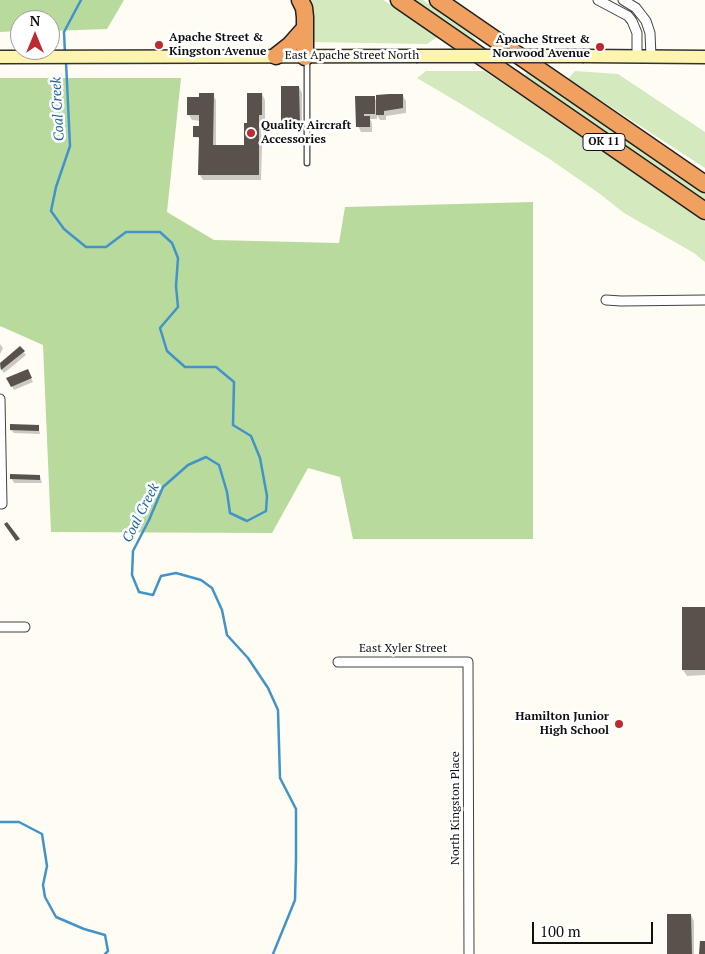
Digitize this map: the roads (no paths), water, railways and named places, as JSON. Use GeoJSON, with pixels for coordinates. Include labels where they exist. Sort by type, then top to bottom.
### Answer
{"type":"FeatureCollection","features":[{"type":"Feature","properties":{"kind":"highway"},"geometry":{"type":"LineString","coordinates":[[300,0],[304,8],[306,56]]}},
{"type":"Feature","properties":{"kind":"highway","name":"OK 11"},"geometry":{"type":"LineString","coordinates":[[399,0],[705,211]]}},
{"type":"Feature","properties":{"kind":"highway","name":"OK 11"},"geometry":{"type":"LineString","coordinates":[[438,0],[704,184]]}},
{"type":"Feature","properties":{"kind":"highway"},"geometry":{"type":"LineString","coordinates":[[276,56],[290,45],[305,28]]}},
{"type":"Feature","properties":{"kind":"main road","name":"East Apache Street North"},"geometry":{"type":"LineString","coordinates":[[0,57],[705,56]]}},
{"type":"Feature","properties":{"kind":"street"},"geometry":{"type":"LineString","coordinates":[[598,0],[628,16],[634,26],[637,39],[637,56]]}},
{"type":"Feature","properties":{"kind":"street"},"geometry":{"type":"LineString","coordinates":[[619,11],[625,0],[642,14],[650,33],[651,56]]}},
{"type":"Feature","properties":{"kind":"street"},"geometry":{"type":"LineString","coordinates":[[606,300],[705,300]]}},
{"type":"Feature","properties":{"kind":"street"},"geometry":{"type":"LineString","coordinates":[[0,398],[1,504]]}},
{"type":"Feature","properties":{"kind":"street"},"geometry":{"type":"LineString","coordinates":[[0,627],[25,627]]}},
{"type":"Feature","properties":{"kind":"street","name":"East Xyler Street"},"geometry":{"type":"LineString","coordinates":[[338,662],[468,662]]}},
{"type":"Feature","properties":{"kind":"street","name":"North Kingston Place"},"geometry":{"type":"LineString","coordinates":[[468,662],[469,954]]}},
{"type":"Feature","properties":{"kind":"lane"},"geometry":{"type":"LineString","coordinates":[[306,56],[307,163]]}},
{"type":"Feature","properties":{"kind":"waterway","name":"Coal Creek"},"geometry":{"type":"LineString","coordinates":[[65,54],[64,32],[81,0]]}},
{"type":"Feature","properties":{"kind":"waterway","name":"Coal Creek"},"geometry":{"type":"LineString","coordinates":[[66,62],[70,146],[56,187],[51,211],[64,229],[86,247],[106,247],[126,232],[160,232],[172,243],[178,258],[176,286],[178,307],[160,328],[167,351],[185,367],[216,367],[234,382],[233,425],[251,436],[260,458],[267,496],[266,511],[247,521],[230,513],[227,492],[219,465],[206,457],[188,465],[163,487],[133,551],[132,575],[139,592],[153,595],[161,576],[176,573],[201,580],[212,588],[222,610],[227,635],[248,658],[268,688],[278,710],[280,778],[296,809],[296,859],[295,900],[273,954]]}},
{"type":"Feature","properties":{"kind":"waterway","name":"Coal Creek"},"geometry":{"type":"LineString","coordinates":[[0,822],[19,822],[42,834],[47,866],[43,885],[45,897],[56,917],[84,929],[105,935],[108,951],[105,954]]}},
{"type":"Feature","properties":{"kind":"place","name":"Apache Street & Kingston Avenue"},"geometry":{"type":"Point","coordinates":[159,45]}},
{"type":"Feature","properties":{"kind":"place","name":"Apache Street & Norwood Avenue"},"geometry":{"type":"Point","coordinates":[600,47]}},
{"type":"Feature","properties":{"kind":"place","name":"Quality Aircraft Accessories"},"geometry":{"type":"Point","coordinates":[251,133]}},
{"type":"Feature","properties":{"kind":"place","name":"Hamilton Junior High School"},"geometry":{"type":"Point","coordinates":[619,724]}}]}
